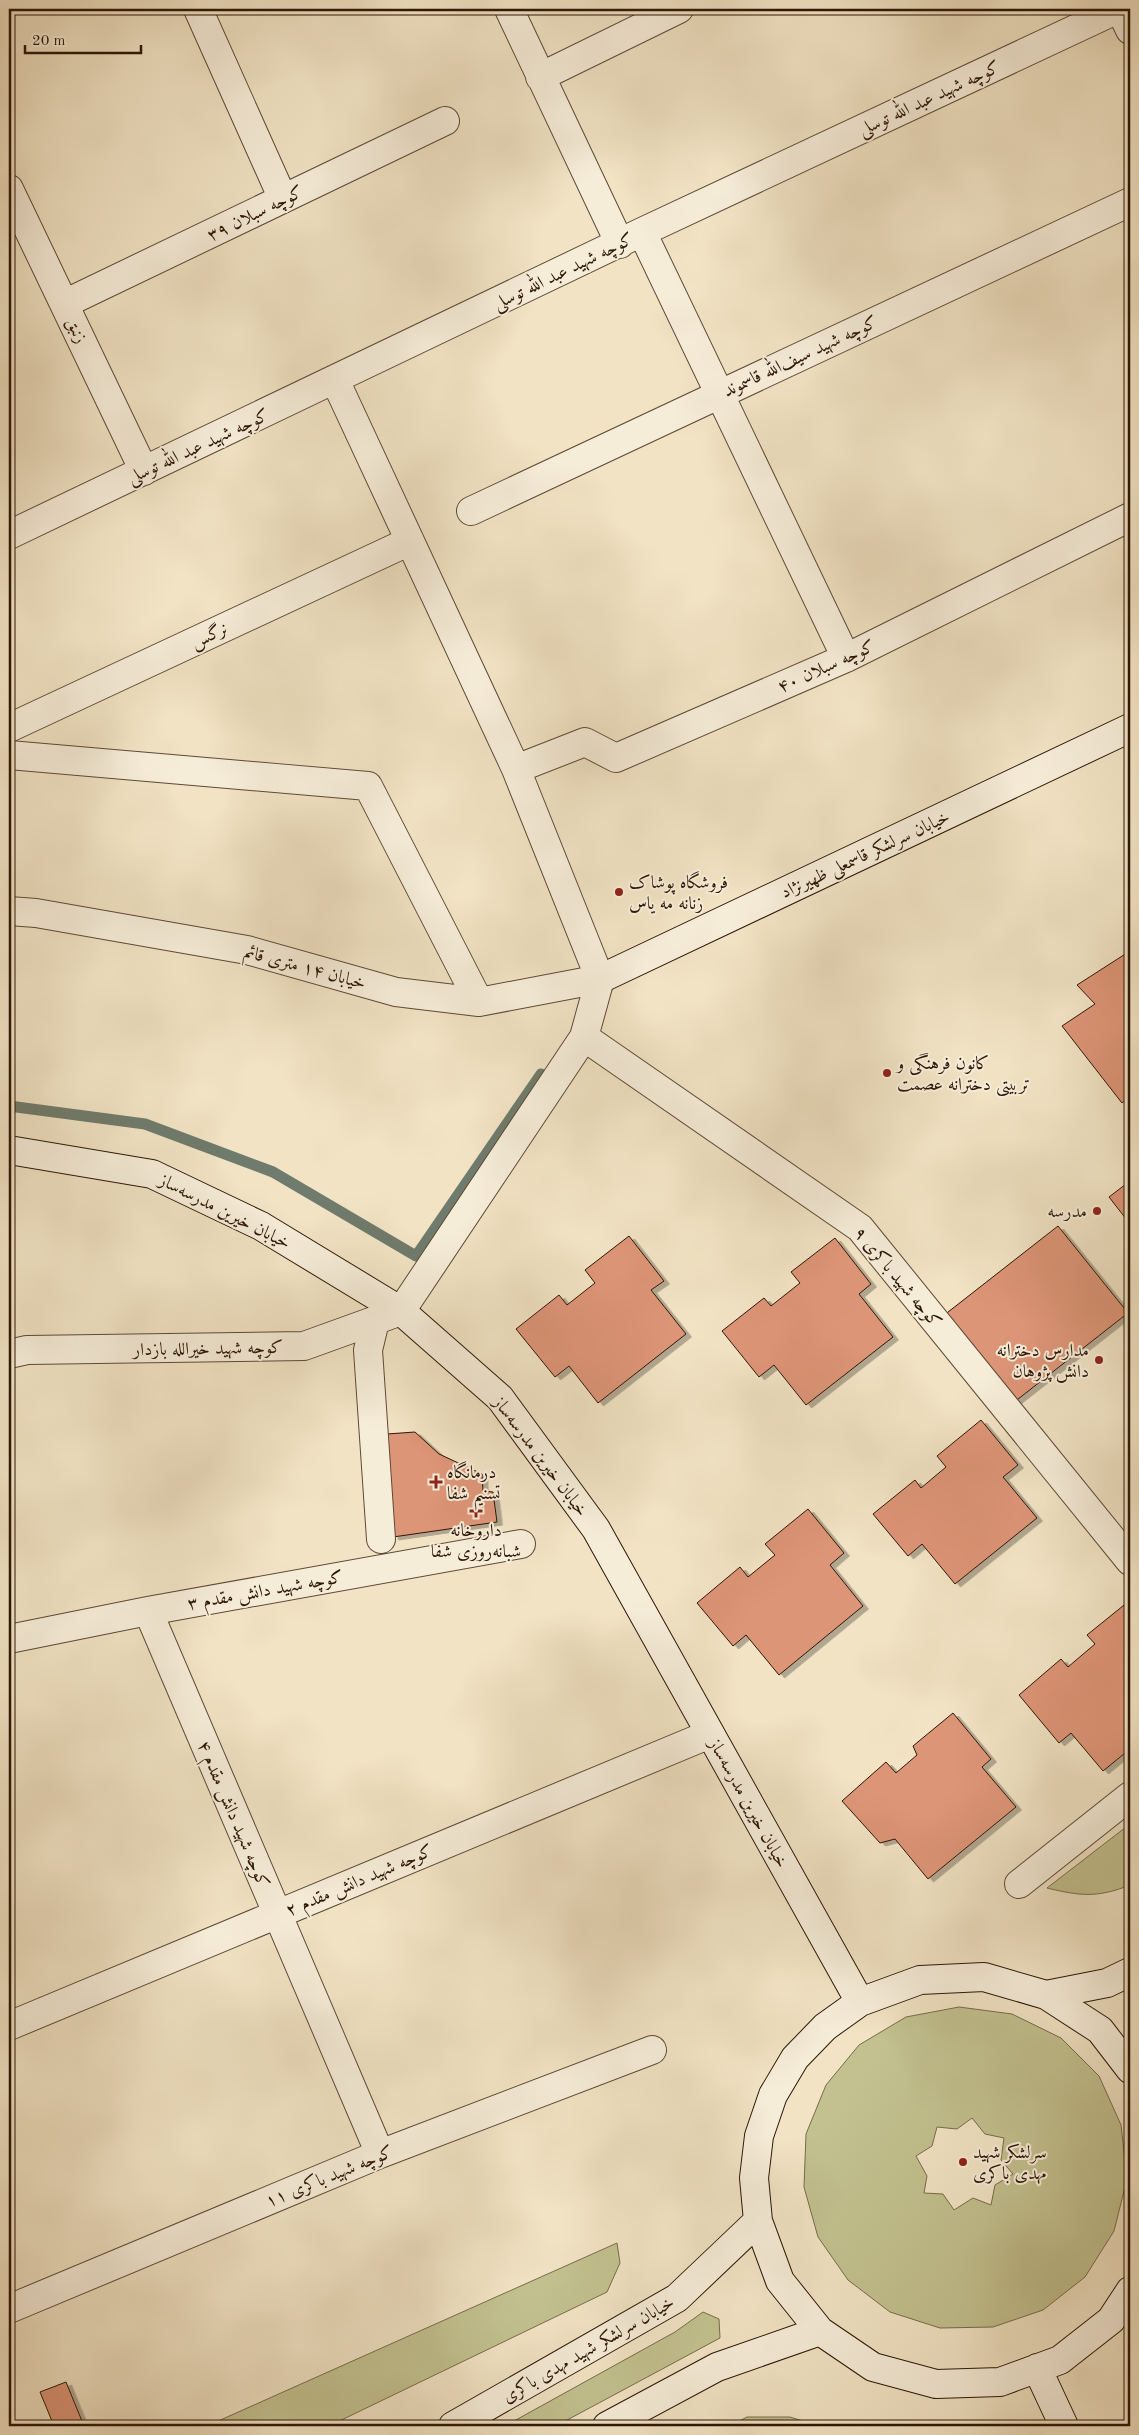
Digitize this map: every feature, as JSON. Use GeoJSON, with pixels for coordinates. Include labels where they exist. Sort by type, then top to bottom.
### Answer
{"type":"FeatureCollection","features":[{"type":"Feature","properties":{"kind":"street"},"geometry":{"type":"LineString","coordinates":[[198,9],[283,199]]}},
{"type":"Feature","properties":{"kind":"street"},"geometry":{"type":"LineString","coordinates":[[509,9],[540,77],[720,394],[846,658]]}},
{"type":"Feature","properties":{"kind":"street"},"geometry":{"type":"LineString","coordinates":[[540,77],[679,9]]}},
{"type":"Feature","properties":{"kind":"street"},"geometry":{"type":"LineString","coordinates":[[1119,9],[1130,30]]}},
{"type":"Feature","properties":{"kind":"street","name":"کوچه شهید عبد الله توسلی"},"geometry":{"type":"LineString","coordinates":[[9,535],[631,238],[1119,9]]}},
{"type":"Feature","properties":{"kind":"street","name":"کوچه سبلان ۳۹"},"geometry":{"type":"LineString","coordinates":[[64,304],[445,121]]}},
{"type":"Feature","properties":{"kind":"street","name":"زنبق"},"geometry":{"type":"LineString","coordinates":[[9,189],[144,471]]}},
{"type":"Feature","properties":{"kind":"street","name":"کوچه شهید سیف‌الله قاسموند"},"geometry":{"type":"LineString","coordinates":[[471,511],[1130,202]]}},
{"type":"Feature","properties":{"kind":"street"},"geometry":{"type":"LineString","coordinates":[[335,380],[516,769],[600,979],[584,1037],[401,1311]]}},
{"type":"Feature","properties":{"kind":"street","name":"کوچه سبلان ۴۰"},"geometry":{"type":"LineString","coordinates":[[516,769],[585,742],[616,758],[846,658],[1130,517]]}},
{"type":"Feature","properties":{"kind":"street","name":"نرگس"},"geometry":{"type":"LineString","coordinates":[[9,728],[410,542]]}},
{"type":"Feature","properties":{"kind":"street","name":"خیابان سرلشکر قاسمعلی ظهیرنژاد"},"geometry":{"type":"LineString","coordinates":[[600,979],[1130,728]]}},
{"type":"Feature","properties":{"kind":"street"},"geometry":{"type":"LineString","coordinates":[[9,755],[368,786],[479,1002]]}},
{"type":"Feature","properties":{"kind":"street","name":"خیابان ۱۴ متری قائم"},"geometry":{"type":"LineString","coordinates":[[9,911],[36,913],[248,950],[396,992],[479,1002],[600,979]]}},
{"type":"Feature","properties":{"kind":"street","name":"کوچه شهید باکری ۹"},"geometry":{"type":"LineString","coordinates":[[584,1037],[860,1228],[1130,1561]]}},
{"type":"Feature","properties":{"kind":"street","name":"خیابان خیرین مدرسه‌ساز"},"geometry":{"type":"LineString","coordinates":[[9,1150],[152,1174],[261,1226],[401,1311],[500,1398],[596,1529],[860,2002]]}},
{"type":"Feature","properties":{"kind":"street","name":"کوچه شهید خیرالله بازدار"},"geometry":{"type":"LineString","coordinates":[[9,1354],[28,1350],[304,1346],[401,1311]]}},
{"type":"Feature","properties":{"kind":"street"},"geometry":{"type":"LineString","coordinates":[[375,1321],[368,1350],[381,1539]]}},
{"type":"Feature","properties":{"kind":"street","name":"کوچه شهید دانش مقدم ۳"},"geometry":{"type":"LineString","coordinates":[[9,1639],[148,1611],[521,1544]]}},
{"type":"Feature","properties":{"kind":"street","name":"کوچه شهید دانش مقدم ۴"},"geometry":{"type":"LineString","coordinates":[[148,1611],[380,2154]]}},
{"type":"Feature","properties":{"kind":"street","name":"کوچه شهید دانش مقدم ۲"},"geometry":{"type":"LineString","coordinates":[[9,2026],[710,1734]]}},
{"type":"Feature","properties":{"kind":"street"},"geometry":{"type":"LineString","coordinates":[[1019,1884],[1130,1796]]}},
{"type":"Feature","properties":{"kind":"street"},"geometry":{"type":"LineString","coordinates":[[1046,1995],[1107,1983],[1130,1972]]}},
{"type":"Feature","properties":{"kind":"street"},"geometry":{"type":"LineString","coordinates":[[1130,2069],[1100,2030],[1046,1995],[984,1978],[920,1980],[860,2002],[824,2026],[796,2058],[773,2095],[759,2136],[754,2178],[758,2221],[780,2281],[820,2331],[873,2367],[936,2384],[1000,2382],[1060,2360],[1111,2320],[1130,2291]]}},
{"type":"Feature","properties":{"kind":"street","name":"کوچه شهید باکری ۱۱"},"geometry":{"type":"LineString","coordinates":[[9,2309],[380,2154],[652,2050]]}},
{"type":"Feature","properties":{"kind":"street","name":"خیابان سرلشکر شهید مهدی باکری"},"geometry":{"type":"LineString","coordinates":[[453,2426],[677,2298],[758,2221]]}},
{"type":"Feature","properties":{"kind":"street"},"geometry":{"type":"LineString","coordinates":[[607,2426],[716,2368],[820,2331]]}},
{"type":"Feature","properties":{"kind":"street"},"geometry":{"type":"LineString","coordinates":[[1037,2368],[1064,2426]]}},
{"type":"Feature","properties":{"kind":"shaded area"},"geometry":{"type":"Polygon","coordinates":[[[1130,1824],[1130,1885],[1098,1894],[1069,1893],[1047,1888],[1130,1824]]]}},
{"type":"Feature","properties":{"kind":"shaded area"},"geometry":{"type":"Polygon","coordinates":[[[959,2007],[1012,2014],[1061,2038],[1099,2076],[1121,2125],[1127,2179],[1114,2231],[1085,2277],[1043,2310],[993,2327],[940,2328],[890,2312],[848,2280],[818,2237],[804,2187],[806,2134],[826,2085],[859,2045],[906,2017],[959,2007]],[[972,2118],[957,2129],[937,2127],[932,2146],[916,2156],[927,2176],[924,2193],[943,2194],[954,2210],[973,2198],[991,2205],[995,2185],[1013,2174],[1001,2160],[1004,2138],[985,2134],[972,2118]]]}},
{"type":"Feature","properties":{"kind":"shaded area"},"geometry":{"type":"Polygon","coordinates":[[[617,2243],[620,2263],[607,2292],[329,2426],[207,2426],[617,2243]]]}},
{"type":"Feature","properties":{"kind":"shaded area"},"geometry":{"type":"Polygon","coordinates":[[[703,2312],[719,2319],[720,2338],[556,2426],[505,2426],[675,2332],[703,2312]]]}},
{"type":"Feature","properties":{"kind":"shaded area"},"geometry":{"type":"Polygon","coordinates":[[[747,2417],[790,2417],[819,2426],[730,2426],[747,2417]]]}},
{"type":"Feature","properties":{"kind":"building"},"geometry":{"type":"Polygon","coordinates":[[[1130,951],[1130,1096],[1122,1103],[1062,1026],[1095,1004],[1077,985],[1130,951]]]}},
{"type":"Feature","properties":{"kind":"building"},"geometry":{"type":"Polygon","coordinates":[[[1130,1181],[1130,1224],[1109,1197],[1130,1181]]]}},
{"type":"Feature","properties":{"kind":"building"},"geometry":{"type":"Polygon","coordinates":[[[1058,1226],[1128,1313],[1013,1403],[943,1316],[1058,1226]]]}},
{"type":"Feature","properties":{"kind":"building"},"geometry":{"type":"Polygon","coordinates":[[[629,1236],[664,1281],[651,1290],[686,1334],[598,1403],[569,1366],[555,1377],[516,1329],[559,1295],[567,1305],[595,1283],[585,1270],[629,1236]]]}},
{"type":"Feature","properties":{"kind":"building"},"geometry":{"type":"Polygon","coordinates":[[[835,1238],[871,1284],[859,1294],[893,1337],[806,1405],[774,1365],[759,1377],[722,1331],[764,1298],[771,1306],[800,1283],[791,1272],[835,1238]]]}},
{"type":"Feature","properties":{"kind":"building"},"geometry":{"type":"Polygon","coordinates":[[[981,1420],[1018,1465],[1003,1477],[1037,1518],[955,1584],[922,1544],[908,1556],[873,1514],[915,1480],[921,1488],[946,1467],[937,1456],[981,1420]]]}},
{"type":"Feature","properties":{"kind":"building","name":"درمانگاه تسنیم شفا"},"geometry":{"type":"Polygon","coordinates":[[[415,1432],[439,1454],[482,1474],[483,1491],[493,1492],[497,1522],[393,1537],[387,1434],[415,1432]]]}},
{"type":"Feature","properties":{"kind":"building"},"geometry":{"type":"Polygon","coordinates":[[[808,1509],[844,1553],[830,1565],[863,1606],[779,1675],[746,1635],[733,1646],[697,1603],[740,1567],[748,1577],[775,1555],[765,1544],[808,1509]]]}},
{"type":"Feature","properties":{"kind":"building"},"geometry":{"type":"Polygon","coordinates":[[[1129,1601],[1130,1749],[1103,1771],[1071,1733],[1059,1743],[1019,1695],[1061,1659],[1068,1667],[1095,1644],[1087,1635],[1129,1601]]]}},
{"type":"Feature","properties":{"kind":"building"},"geometry":{"type":"Polygon","coordinates":[[[953,1713],[991,1759],[982,1767],[1016,1807],[928,1879],[895,1839],[880,1843],[842,1801],[886,1762],[896,1773],[917,1755],[913,1746],[953,1713]]]}},
{"type":"Feature","properties":{"kind":"building"},"geometry":{"type":"Polygon","coordinates":[[[66,2382],[84,2426],[54,2426],[40,2392],[66,2382]]]}},
{"type":"Feature","properties":{"kind":"waterway"},"geometry":{"type":"LineString","coordinates":[[9,1106],[145,1124],[273,1172],[416,1256],[541,1074]]}},
{"type":"Feature","properties":{"kind":"place","name":"فروشگاه پوشاک زنانه مه یاس"},"geometry":{"type":"Point","coordinates":[619,892]}},
{"type":"Feature","properties":{"kind":"place","name":"کانون فرهنگی و تربیتی دخترانه عصمت"},"geometry":{"type":"Point","coordinates":[887,1073]}},
{"type":"Feature","properties":{"kind":"place","name":"مدرسه"},"geometry":{"type":"Point","coordinates":[1097,1211]}},
{"type":"Feature","properties":{"kind":"place","name":"مدارس دخترانه دانش پژوهان"},"geometry":{"type":"Point","coordinates":[1099,1360]}},
{"type":"Feature","properties":{"kind":"place","name":"درمانگاه تسنیم شفا"},"geometry":{"type":"Point","coordinates":[436,1482]}},
{"type":"Feature","properties":{"kind":"place","name":"داروخانه شبانه‌روزی شفا"},"geometry":{"type":"Point","coordinates":[476,1511]}},
{"type":"Feature","properties":{"kind":"place","name":"سرلشکر شهید مهدی باکری"},"geometry":{"type":"Point","coordinates":[963,2162]}}]}
